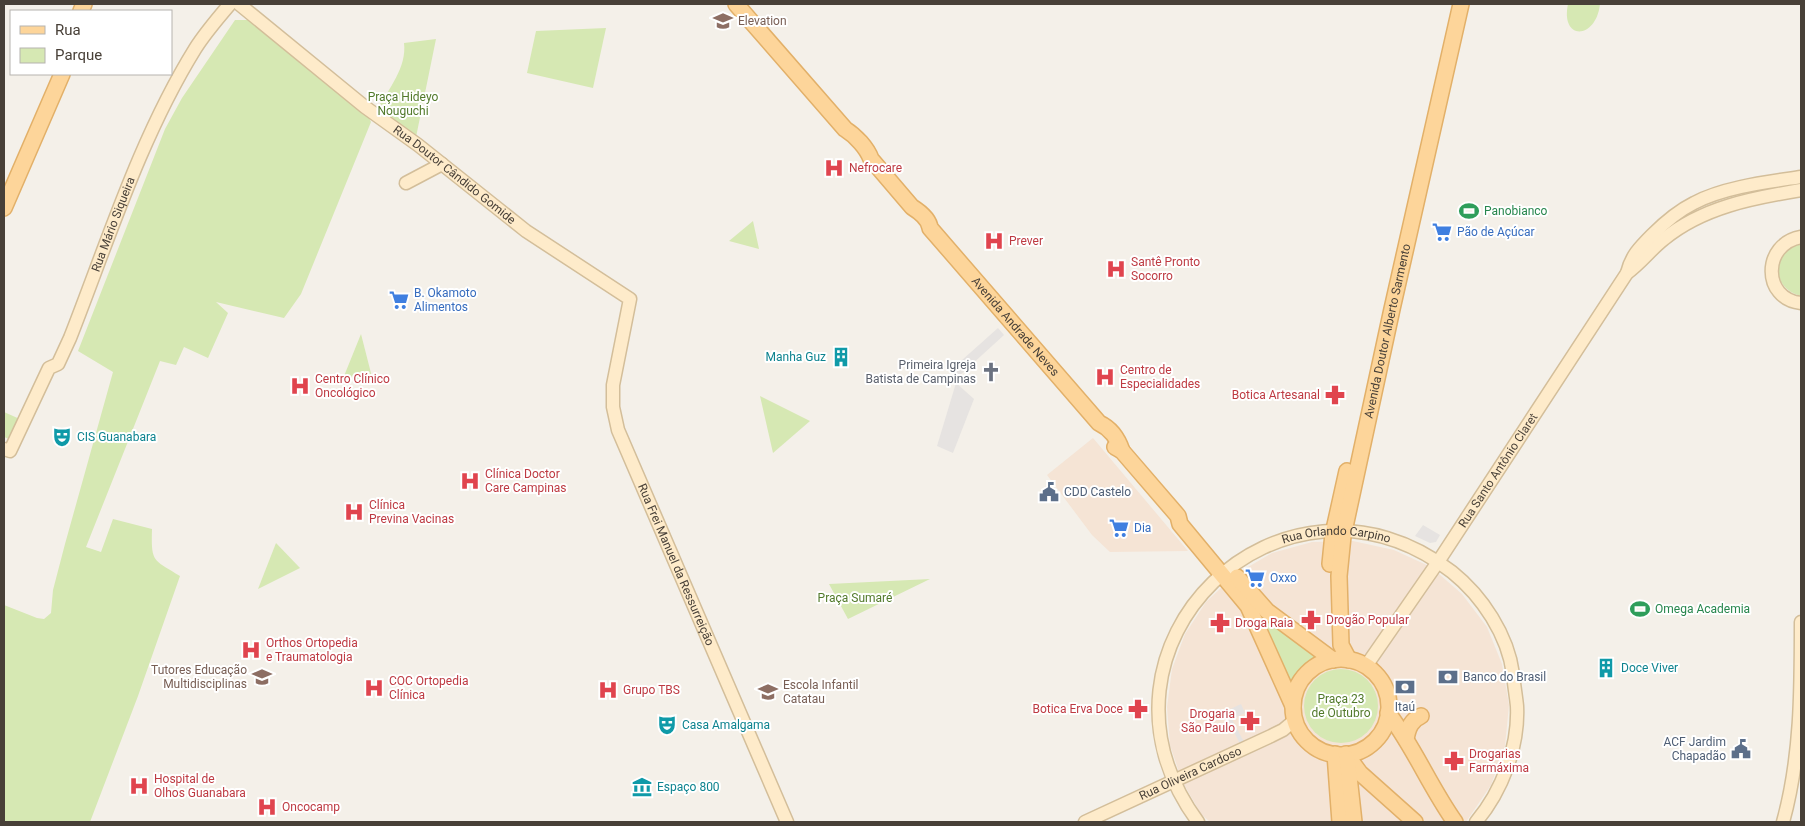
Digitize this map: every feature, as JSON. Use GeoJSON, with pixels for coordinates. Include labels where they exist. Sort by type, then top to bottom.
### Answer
{"type":"FeatureCollection","features":[{"type":"Feature","properties":{"kind":"main road","name":"Rua Mário Siqueira"},"geometry":{"type":"LineString","coordinates":[[7,450],[49,368],[58,364],[70,338],[134,174],[164,104],[195,48],[230,4]]}},
{"type":"Feature","properties":{"kind":"main road","name":"Rua Doutor Cândido Gomide"},"geometry":{"type":"LineString","coordinates":[[239,4],[364,107],[442,164],[526,231],[630,299]]}},
{"type":"Feature","properties":{"kind":"main road","name":"Avenida Andrade Neves"},"geometry":{"type":"LineString","coordinates":[[736,4],[846,129],[852,133],[871,159],[912,207],[914,214],[925,227],[930,228],[1099,423],[1100,430],[1114,447],[1122,451],[1178,516],[1180,524],[1267,611],[1339,660]]}},
{"type":"Feature","properties":{"kind":"main road","name":"Avenida Doutor Alberto Sarmento"},"geometry":{"type":"LineString","coordinates":[[1339,660],[1341,646],[1339,531],[1450,4]]}},
{"type":"Feature","properties":{"kind":"main road","name":"Avenida Doutor Alberto Sarmento"},"geometry":{"type":"LineString","coordinates":[[1339,531],[1392,309],[1461,4]]}},
{"type":"Feature","properties":{"kind":"main road"},"geometry":{"type":"LineString","coordinates":[[4,181],[52,75]]}},
{"type":"Feature","properties":{"kind":"main road"},"geometry":{"type":"LineString","coordinates":[[4,208],[62,75]]}},
{"type":"Feature","properties":{"kind":"main road"},"geometry":{"type":"LineString","coordinates":[[406,183],[442,164]]}},
{"type":"Feature","properties":{"kind":"main road","name":"Rua Santo Antônio Claret"},"geometry":{"type":"LineString","coordinates":[[1366,666],[1438,562],[1627,273],[1630,261],[1636,253],[1671,218],[1696,202],[1744,186],[1801,177]]}},
{"type":"Feature","properties":{"kind":"main road","name":"Rua Santo Antônio Claret"},"geometry":{"type":"LineString","coordinates":[[1627,273],[1637,266],[1664,239],[1688,222],[1726,206],[1755,198],[1801,190]]}},
{"type":"Feature","properties":{"kind":"main road"},"geometry":{"type":"LineString","coordinates":[[1801,237],[1789,241],[1782,246],[1773,262],[1772,271],[1773,280],[1785,297],[1801,303]]}},
{"type":"Feature","properties":{"kind":"main road","name":"Rua Frei Manuel da Ressurreição"},"geometry":{"type":"LineString","coordinates":[[630,299],[613,385],[613,408],[618,430],[787,822]]}},
{"type":"Feature","properties":{"kind":"main road","name":"Rua Orlando Carpino"},"geometry":{"type":"LineString","coordinates":[[1198,822],[1186,806],[1173,781],[1165,761],[1159,726],[1158,701],[1163,668],[1176,634],[1197,600],[1226,571],[1260,549],[1301,535],[1339,531],[1384,537],[1405,544],[1438,562],[1469,588],[1487,611],[1501,635],[1512,667],[1517,706],[1513,747],[1501,782],[1486,809],[1476,822]]}},
{"type":"Feature","properties":{"kind":"main road","name":"Avenida Andrade Neves"},"geometry":{"type":"LineString","coordinates":[[1226,571],[1248,606],[1294,713]]}},
{"type":"Feature","properties":{"kind":"main road"},"geometry":{"type":"LineString","coordinates":[[1784,822],[1798,746],[1801,622]]}},
{"type":"Feature","properties":{"kind":"main road"},"geometry":{"type":"LineString","coordinates":[[1339,660],[1366,666],[1377,675],[1385,687],[1388,700],[1386,721],[1378,737],[1364,749],[1340,754],[1326,752],[1310,743],[1298,729],[1294,713],[1296,689],[1305,675],[1318,665],[1339,660]]}},
{"type":"Feature","properties":{"kind":"main road"},"geometry":{"type":"LineString","coordinates":[[1388,712],[1406,738],[1434,790],[1455,822]]}},
{"type":"Feature","properties":{"kind":"main road","name":"Rua Oliveira Cardoso"},"geometry":{"type":"LineString","coordinates":[[1085,822],[1283,730],[1294,713]]}},
{"type":"Feature","properties":{"kind":"main road"},"geometry":{"type":"LineString","coordinates":[[1406,738],[1409,725],[1413,720],[1421,716]]}},
{"type":"Feature","properties":{"kind":"main road"},"geometry":{"type":"LineString","coordinates":[[1340,754],[1415,822]]}},
{"type":"Feature","properties":{"kind":"main road"},"geometry":{"type":"LineString","coordinates":[[1340,754],[1354,816]]}},
{"type":"Feature","properties":{"kind":"main road"},"geometry":{"type":"LineString","coordinates":[[1340,754],[1340,822]]}},
{"type":"Feature","properties":{"kind":"main road"},"geometry":{"type":"LineString","coordinates":[[1354,816],[1360,795],[1370,791],[1380,791]]}},
{"type":"Feature","properties":{"kind":"shaded area"},"geometry":{"type":"Polygon","coordinates":[[[998,328],[1004,335],[959,376],[952,369],[998,328]]]}},
{"type":"Feature","properties":{"kind":"shaded area"},"geometry":{"type":"Polygon","coordinates":[[[956,383],[974,399],[953,453],[937,446],[956,383]]]}},
{"type":"Feature","properties":{"kind":"shaded area"},"geometry":{"type":"Polygon","coordinates":[[[1093,438],[1188,551],[1110,552],[1092,535],[1047,475],[1093,438]]]}},
{"type":"Feature","properties":{"kind":"shaded area"},"geometry":{"type":"Polygon","coordinates":[[[1423,525],[1440,535],[1436,542],[1430,543],[1415,536],[1423,525]]]}},
{"type":"Feature","properties":{"kind":"shaded area"},"geometry":{"type":"Polygon","coordinates":[[[1353,541],[1394,550],[1431,567],[1462,594],[1487,627],[1502,664],[1509,705],[1505,746],[1491,785],[1466,822],[1210,822],[1201,814],[1182,781],[1170,745],[1167,707],[1172,669],[1185,634],[1206,602],[1236,574],[1272,553],[1312,542],[1353,541]]]}},
{"type":"Feature","properties":{"kind":"shaded area"},"geometry":{"type":"Polygon","coordinates":[[[1241,704],[1245,713],[1232,719],[1244,742],[1240,744],[1224,712],[1241,704]]]}},
{"type":"Feature","properties":{"kind":"green space"},"geometry":{"type":"Polygon","coordinates":[[[1568,4],[1600,4],[1597,16],[1592,24],[1586,30],[1580,31],[1574,30],[1569,25],[1567,16],[1568,4]]]}},
{"type":"Feature","properties":{"kind":"green space"},"geometry":{"type":"Polygon","coordinates":[[[235,20],[251,20],[364,107],[371,122],[301,294],[284,318],[216,302],[228,313],[208,358],[184,347],[176,365],[160,361],[86,547],[101,552],[113,519],[152,529],[153,554],[159,563],[180,576],[138,696],[90,822],[4,822],[4,605],[37,618],[44,619],[51,613],[53,590],[113,372],[78,351],[165,129],[182,98],[235,20]]]}},
{"type":"Feature","properties":{"kind":"green space"},"geometry":{"type":"Polygon","coordinates":[[[606,28],[593,88],[527,73],[536,31],[606,28]]]}},
{"type":"Feature","properties":{"kind":"green space","name":"Praça Hideyo Nouguchi"},"geometry":{"type":"Polygon","coordinates":[[[436,39],[415,142],[377,109],[392,86],[400,69],[403,61],[404,43],[436,39]]]}},
{"type":"Feature","properties":{"kind":"green space"},"geometry":{"type":"Polygon","coordinates":[[[753,221],[759,249],[729,241],[753,221]]]}},
{"type":"Feature","properties":{"kind":"green space"},"geometry":{"type":"Polygon","coordinates":[[[1801,243],[1801,296],[1791,292],[1784,286],[1779,278],[1778,270],[1784,254],[1801,243]]]}},
{"type":"Feature","properties":{"kind":"green space"},"geometry":{"type":"Polygon","coordinates":[[[361,334],[373,381],[357,379],[342,381],[361,334]]]}},
{"type":"Feature","properties":{"kind":"green space"},"geometry":{"type":"Polygon","coordinates":[[[760,396],[810,421],[773,453],[760,396]]]}},
{"type":"Feature","properties":{"kind":"green space"},"geometry":{"type":"Polygon","coordinates":[[[4,412],[22,420],[12,440],[4,437],[4,412]]]}},
{"type":"Feature","properties":{"kind":"green space"},"geometry":{"type":"Polygon","coordinates":[[[276,543],[300,568],[258,589],[276,543]]]}},
{"type":"Feature","properties":{"kind":"green space","name":"Praça Sumaré"},"geometry":{"type":"Polygon","coordinates":[[[930,579],[848,619],[829,584],[930,579]]]}},
{"type":"Feature","properties":{"kind":"green space"},"geometry":{"type":"Polygon","coordinates":[[[1260,610],[1316,658],[1291,680],[1287,677],[1256,613],[1260,610]]]}},
{"type":"Feature","properties":{"kind":"green space","name":"Praça 23 de Outubro"},"geometry":{"type":"Polygon","coordinates":[[[1334,669],[1348,669],[1362,675],[1372,685],[1378,699],[1378,713],[1372,727],[1362,737],[1348,743],[1334,743],[1320,737],[1310,727],[1304,713],[1304,699],[1310,685],[1320,675],[1334,669]]]}},
{"type":"Feature","properties":{"kind":"place","name":"Elevation"},"geometry":{"type":"Point","coordinates":[723,21]}},
{"type":"Feature","properties":{"kind":"place","name":"Nefrocare"},"geometry":{"type":"Point","coordinates":[834,168]}},
{"type":"Feature","properties":{"kind":"place","name":"Panobianco"},"geometry":{"type":"Point","coordinates":[1469,211]}},
{"type":"Feature","properties":{"kind":"place","name":"Pão de Açúcar"},"geometry":{"type":"Point","coordinates":[1442,232]}},
{"type":"Feature","properties":{"kind":"place","name":"Prever"},"geometry":{"type":"Point","coordinates":[994,241]}},
{"type":"Feature","properties":{"kind":"place","name":"Santê Pronto Socorro"},"geometry":{"type":"Point","coordinates":[1116,269]}},
{"type":"Feature","properties":{"kind":"place","name":"B. Okamoto Alimentos"},"geometry":{"type":"Point","coordinates":[399,300]}},
{"type":"Feature","properties":{"kind":"place","name":"Manha Guz"},"geometry":{"type":"Point","coordinates":[841,357]}},
{"type":"Feature","properties":{"kind":"place","name":"Primeira Igreja Batista de Campinas"},"geometry":{"type":"Point","coordinates":[991,372]}},
{"type":"Feature","properties":{"kind":"place","name":"Centro de Especialidades"},"geometry":{"type":"Point","coordinates":[1105,377]}},
{"type":"Feature","properties":{"kind":"place","name":"Centro Clínico Oncológico"},"geometry":{"type":"Point","coordinates":[300,386]}},
{"type":"Feature","properties":{"kind":"place","name":"Botica Artesanal"},"geometry":{"type":"Point","coordinates":[1335,395]}},
{"type":"Feature","properties":{"kind":"place","name":"CIS Guanabara"},"geometry":{"type":"Point","coordinates":[62,437]}},
{"type":"Feature","properties":{"kind":"place","name":"Clínica Doctor Care Campinas"},"geometry":{"type":"Point","coordinates":[470,481]}},
{"type":"Feature","properties":{"kind":"place","name":"CDD Castelo"},"geometry":{"type":"Point","coordinates":[1049,492]}},
{"type":"Feature","properties":{"kind":"place","name":"Clínica Previna Vacinas"},"geometry":{"type":"Point","coordinates":[354,512]}},
{"type":"Feature","properties":{"kind":"place","name":"Dia"},"geometry":{"type":"Point","coordinates":[1119,528]}},
{"type":"Feature","properties":{"kind":"place","name":"Oxxo"},"geometry":{"type":"Point","coordinates":[1255,578]}},
{"type":"Feature","properties":{"kind":"place","name":"Omega Academia"},"geometry":{"type":"Point","coordinates":[1640,609]}},
{"type":"Feature","properties":{"kind":"place","name":"Drogão Popular"},"geometry":{"type":"Point","coordinates":[1311,620]}},
{"type":"Feature","properties":{"kind":"place","name":"Droga Raia"},"geometry":{"type":"Point","coordinates":[1220,623]}},
{"type":"Feature","properties":{"kind":"place","name":"Orthos Ortopedia e Traumatologia"},"geometry":{"type":"Point","coordinates":[251,650]}},
{"type":"Feature","properties":{"kind":"place","name":"Doce Viver"},"geometry":{"type":"Point","coordinates":[1606,668]}},
{"type":"Feature","properties":{"kind":"place","name":"Tutores Educação Multidisciplinas"},"geometry":{"type":"Point","coordinates":[262,677]}},
{"type":"Feature","properties":{"kind":"place","name":"Banco do Brasil"},"geometry":{"type":"Point","coordinates":[1448,677]}},
{"type":"Feature","properties":{"kind":"place","name":"Itaú"},"geometry":{"type":"Point","coordinates":[1405,687]}},
{"type":"Feature","properties":{"kind":"place","name":"COC Ortopedia Clínica"},"geometry":{"type":"Point","coordinates":[374,688]}},
{"type":"Feature","properties":{"kind":"place","name":"Grupo TBS"},"geometry":{"type":"Point","coordinates":[608,690]}},
{"type":"Feature","properties":{"kind":"place","name":"Escola Infantil Catatau"},"geometry":{"type":"Point","coordinates":[768,692]}},
{"type":"Feature","properties":{"kind":"place","name":"Botica Erva Doce"},"geometry":{"type":"Point","coordinates":[1138,709]}},
{"type":"Feature","properties":{"kind":"place","name":"Drogaria São Paulo"},"geometry":{"type":"Point","coordinates":[1250,721]}},
{"type":"Feature","properties":{"kind":"place","name":"Casa Amalgama"},"geometry":{"type":"Point","coordinates":[667,725]}},
{"type":"Feature","properties":{"kind":"place","name":"ACF Jardim Chapadão"},"geometry":{"type":"Point","coordinates":[1741,749]}},
{"type":"Feature","properties":{"kind":"place","name":"Drogarias Farmáxima"},"geometry":{"type":"Point","coordinates":[1454,761]}},
{"type":"Feature","properties":{"kind":"place","name":"Hospital de Olhos Guanabara"},"geometry":{"type":"Point","coordinates":[139,786]}},
{"type":"Feature","properties":{"kind":"place","name":"Espaço 800"},"geometry":{"type":"Point","coordinates":[642,787]}},
{"type":"Feature","properties":{"kind":"place","name":"Oncocamp"},"geometry":{"type":"Point","coordinates":[267,807]}}]}
